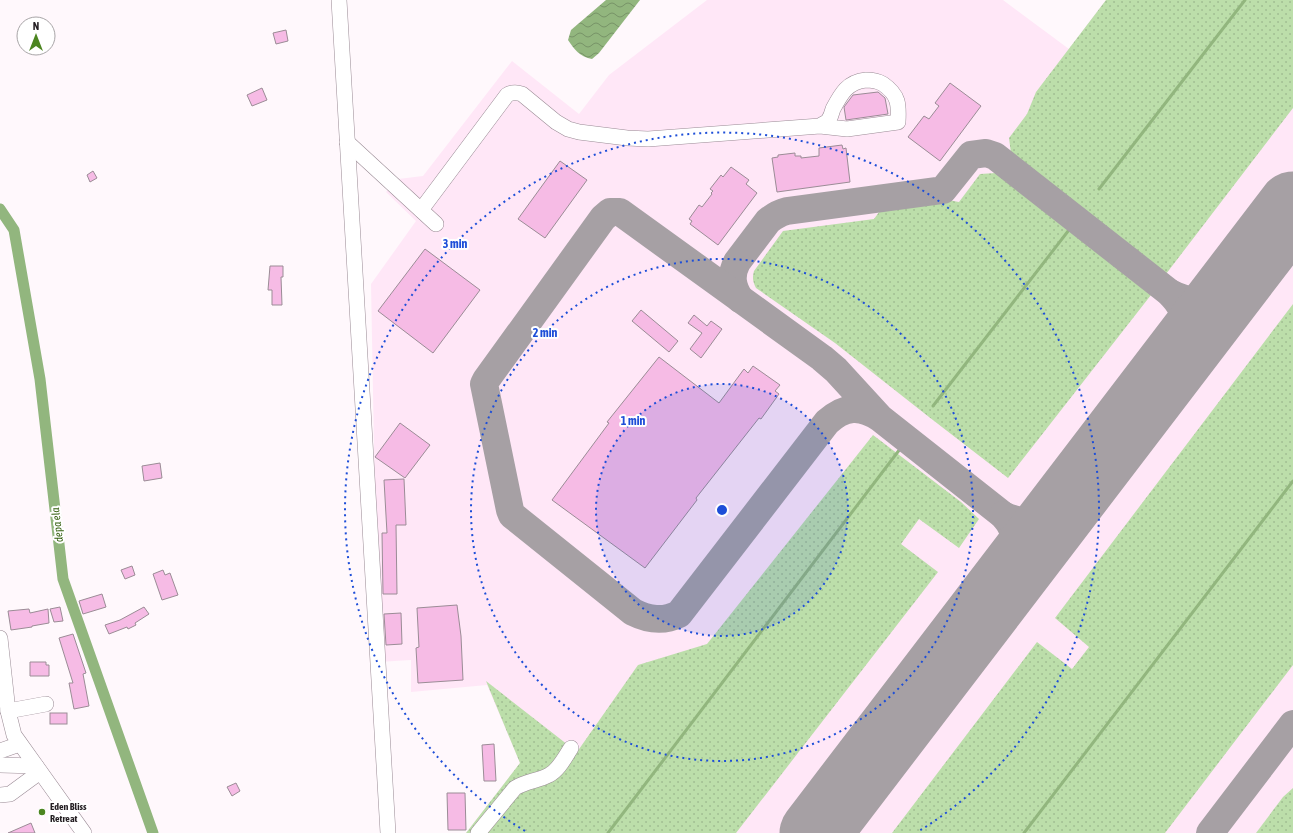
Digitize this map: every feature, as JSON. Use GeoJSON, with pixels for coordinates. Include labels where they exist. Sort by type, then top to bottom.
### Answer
{"type":"FeatureCollection","features":[{"type":"Feature","properties":{"kind":"street"},"geometry":{"type":"LineString","coordinates":[[339,0],[388,833]]}},
{"type":"Feature","properties":{"kind":"street"},"geometry":{"type":"LineString","coordinates":[[421,210],[507,95],[511,93],[517,92],[522,94],[556,122],[568,129],[579,132],[648,139],[820,126],[847,129],[898,122],[899,104],[890,88],[880,82],[870,80],[859,81],[849,86],[841,94],[828,120],[820,126]]}},
{"type":"Feature","properties":{"kind":"street"},"geometry":{"type":"LineString","coordinates":[[347,142],[436,224]]}},
{"type":"Feature","properties":{"kind":"street"},"geometry":{"type":"LineString","coordinates":[[0,638],[3,695],[14,735],[84,833]]}},
{"type":"Feature","properties":{"kind":"street"},"geometry":{"type":"LineString","coordinates":[[8,711],[46,704]]}},
{"type":"Feature","properties":{"kind":"street"},"geometry":{"type":"LineString","coordinates":[[0,751],[20,744]]}},
{"type":"Feature","properties":{"kind":"street"},"geometry":{"type":"LineString","coordinates":[[478,833],[515,788],[523,783],[548,775],[556,770],[571,748]]}},
{"type":"Feature","properties":{"kind":"street"},"geometry":{"type":"LineString","coordinates":[[0,765],[38,769]]}},
{"type":"Feature","properties":{"kind":"street"},"geometry":{"type":"LineString","coordinates":[[0,795],[10,794],[38,769]]}},
{"type":"Feature","properties":{"kind":"shaded area"},"geometry":{"type":"Polygon","coordinates":[[[707,0],[1003,0],[1069,49],[1106,0],[1293,0],[1293,833],[466,833],[520,763],[487,685],[411,692],[411,660],[378,662],[371,284],[416,221],[386,192],[398,179],[423,176],[512,61],[579,114],[609,75],[707,0]]]}},
{"type":"Feature","properties":{"kind":"shaded area"},"geometry":{"type":"Polygon","coordinates":[[[1106,0],[1293,0],[1293,108],[1166,274],[1011,153],[1009,138],[1027,114],[1036,92],[1106,0]]]}},
{"type":"Feature","properties":{"kind":"shaded area"},"geometry":{"type":"Polygon","coordinates":[[[996,173],[1151,295],[1008,478],[835,343],[756,288],[753,278],[754,271],[783,231],[874,219],[882,208],[948,200],[959,202],[980,174],[996,173]]]}},
{"type":"Feature","properties":{"kind":"shaded area"},"geometry":{"type":"Polygon","coordinates":[[[1293,304],[1293,665],[1165,833],[892,833],[1037,642],[1072,669],[1089,647],[1055,618],[1293,304]]]}},
{"type":"Feature","properties":{"kind":"shaded area"},"geometry":{"type":"Polygon","coordinates":[[[873,435],[961,502],[979,519],[959,548],[919,519],[901,544],[938,572],[736,833],[466,833],[520,763],[486,681],[577,752],[638,665],[707,644],[873,435]]]}},
{"type":"Feature","properties":{"kind":"shaded area"},"geometry":{"type":"Polygon","coordinates":[[[1293,788],[1293,833],[1256,833],[1283,797],[1293,788]]]}},
{"type":"Feature","properties":{"kind":"water"},"geometry":{"type":"Polygon","coordinates":[[[606,0],[640,0],[599,53],[592,59],[588,58],[578,52],[568,40],[571,30],[606,0]]]}},
{"type":"Feature","properties":{"kind":"building"},"geometry":{"type":"Polygon","coordinates":[[[286,30],[288,41],[276,44],[273,33],[286,30]]]}},
{"type":"Feature","properties":{"kind":"building"},"geometry":{"type":"Polygon","coordinates":[[[950,83],[981,106],[940,161],[908,137],[924,116],[929,119],[939,106],[935,103],[950,83]]]}},
{"type":"Feature","properties":{"kind":"building"},"geometry":{"type":"Polygon","coordinates":[[[262,88],[267,100],[252,106],[247,95],[262,88]]]}},
{"type":"Feature","properties":{"kind":"building"},"geometry":{"type":"Polygon","coordinates":[[[878,92],[885,98],[888,114],[846,120],[844,107],[853,95],[878,92]]]}},
{"type":"Feature","properties":{"kind":"building"},"geometry":{"type":"Polygon","coordinates":[[[842,145],[843,149],[846,148],[850,182],[777,192],[772,158],[778,157],[778,155],[795,153],[795,156],[801,156],[801,158],[819,156],[819,148],[842,145]]]}},
{"type":"Feature","properties":{"kind":"building"},"geometry":{"type":"Polygon","coordinates":[[[560,161],[587,180],[545,238],[518,219],[560,161]]]}},
{"type":"Feature","properties":{"kind":"building"},"geometry":{"type":"Polygon","coordinates":[[[731,167],[749,180],[746,184],[757,193],[718,245],[690,224],[692,221],[689,219],[699,205],[702,207],[712,194],[711,193],[713,191],[710,189],[721,175],[723,177],[731,167]]]}},
{"type":"Feature","properties":{"kind":"building"},"geometry":{"type":"Polygon","coordinates":[[[93,171],[97,178],[90,182],[87,175],[93,171]]]}},
{"type":"Feature","properties":{"kind":"building"},"geometry":{"type":"Polygon","coordinates":[[[425,249],[480,290],[433,353],[378,311],[425,249]]]}},
{"type":"Feature","properties":{"kind":"building"},"geometry":{"type":"Polygon","coordinates":[[[270,266],[283,266],[283,277],[281,277],[282,305],[272,305],[272,290],[268,290],[270,266]]]}},
{"type":"Feature","properties":{"kind":"building"},"geometry":{"type":"Polygon","coordinates":[[[641,310],[678,341],[669,352],[632,321],[641,310]]]}},
{"type":"Feature","properties":{"kind":"building"},"geometry":{"type":"Polygon","coordinates":[[[694,315],[707,326],[711,321],[722,329],[701,358],[690,349],[702,333],[688,323],[694,315]]]}},
{"type":"Feature","properties":{"kind":"building"},"geometry":{"type":"Polygon","coordinates":[[[659,357],[719,403],[744,369],[748,373],[753,366],[780,385],[775,391],[779,394],[761,419],[759,418],[696,498],[697,500],[645,568],[552,500],[609,423],[607,422],[659,357]]]}},
{"type":"Feature","properties":{"kind":"building"},"geometry":{"type":"Polygon","coordinates":[[[400,423],[430,445],[405,478],[375,457],[400,423]]]}},
{"type":"Feature","properties":{"kind":"building"},"geometry":{"type":"Polygon","coordinates":[[[160,463],[162,478],[144,481],[142,466],[160,463]]]}},
{"type":"Feature","properties":{"kind":"building"},"geometry":{"type":"Polygon","coordinates":[[[404,479],[406,525],[396,525],[397,594],[383,594],[382,533],[387,533],[384,480],[404,479]]]}},
{"type":"Feature","properties":{"kind":"building"},"geometry":{"type":"Polygon","coordinates":[[[132,566],[135,575],[125,579],[121,570],[132,566]]]}},
{"type":"Feature","properties":{"kind":"building"},"geometry":{"type":"Polygon","coordinates":[[[163,570],[165,575],[170,573],[178,595],[162,600],[153,574],[163,570]]]}},
{"type":"Feature","properties":{"kind":"building"},"geometry":{"type":"Polygon","coordinates":[[[102,594],[106,607],[83,614],[79,601],[102,594]]]}},
{"type":"Feature","properties":{"kind":"building"},"geometry":{"type":"Polygon","coordinates":[[[457,605],[461,636],[463,680],[418,683],[416,648],[419,647],[417,608],[457,605]]]}},
{"type":"Feature","properties":{"kind":"building"},"geometry":{"type":"Polygon","coordinates":[[[60,607],[63,621],[54,622],[50,609],[60,607]]]}},
{"type":"Feature","properties":{"kind":"building"},"geometry":{"type":"Polygon","coordinates":[[[144,607],[149,614],[135,623],[136,625],[128,629],[127,627],[109,634],[105,625],[120,620],[144,607]]]}},
{"type":"Feature","properties":{"kind":"building"},"geometry":{"type":"Polygon","coordinates":[[[29,609],[30,613],[48,609],[49,623],[11,630],[8,611],[29,609]]]}},
{"type":"Feature","properties":{"kind":"building"},"geometry":{"type":"Polygon","coordinates":[[[401,613],[402,644],[386,645],[384,614],[401,613]]]}},
{"type":"Feature","properties":{"kind":"building"},"geometry":{"type":"Polygon","coordinates":[[[73,634],[86,673],[83,674],[89,706],[74,709],[69,683],[73,683],[59,638],[73,634]]]}},
{"type":"Feature","properties":{"kind":"building"},"geometry":{"type":"Polygon","coordinates":[[[30,662],[46,662],[46,665],[49,665],[49,676],[30,676],[30,662]]]}},
{"type":"Feature","properties":{"kind":"building"},"geometry":{"type":"Polygon","coordinates":[[[50,713],[67,713],[67,724],[50,724],[50,713]]]}},
{"type":"Feature","properties":{"kind":"building"},"geometry":{"type":"Polygon","coordinates":[[[494,744],[496,781],[484,781],[482,745],[494,744]]]}},
{"type":"Feature","properties":{"kind":"building"},"geometry":{"type":"Polygon","coordinates":[[[236,783],[240,791],[232,796],[227,787],[236,783]]]}},
{"type":"Feature","properties":{"kind":"building"},"geometry":{"type":"Polygon","coordinates":[[[447,793],[465,793],[466,830],[448,830],[447,793]]]}},
{"type":"Feature","properties":{"kind":"building"},"geometry":{"type":"Polygon","coordinates":[[[31,823],[35,833],[8,833],[31,823]]]}},
{"type":"Feature","properties":{"kind":"waterway"},"geometry":{"type":"LineString","coordinates":[[1099,189],[1245,0]]}},
{"type":"Feature","properties":{"kind":"waterway","name":"depa ela"},"geometry":{"type":"LineString","coordinates":[[0,209],[14,230],[40,379],[63,579],[153,833]]}},
{"type":"Feature","properties":{"kind":"waterway"},"geometry":{"type":"LineString","coordinates":[[933,406],[1072,226]]}},
{"type":"Feature","properties":{"kind":"waterway"},"geometry":{"type":"LineString","coordinates":[[608,833],[900,449]]}},
{"type":"Feature","properties":{"kind":"waterway"},"geometry":{"type":"LineString","coordinates":[[1024,833],[1293,481]]}},
{"type":"Feature","properties":{"kind":"taxiway"},"geometry":{"type":"LineString","coordinates":[[740,299],[735,290],[733,281],[733,272],[737,262],[768,221],[775,216],[787,211],[943,190],[971,155],[986,153],[995,156],[1170,293],[1182,309],[1187,323],[1186,339],[1179,356]]}},
{"type":"Feature","properties":{"kind":"taxiway"},"geometry":{"type":"LineString","coordinates":[[880,418],[866,411],[853,409],[846,410],[827,422],[679,614],[673,617],[656,619],[645,617],[633,612],[512,515],[484,384],[603,218],[610,212],[620,212],[822,358],[836,370],[880,418],[1003,515],[1013,530],[1017,545],[1015,561],[1010,578]]}},
{"type":"Feature","properties":{"kind":"taxiway"},"geometry":{"type":"LineString","coordinates":[[1170,293],[1188,300],[1203,301],[1218,296],[1233,285]]}},
{"type":"Feature","properties":{"kind":"taxiway"},"geometry":{"type":"LineString","coordinates":[[1003,515],[1021,521],[1037,521],[1052,515],[1066,503]]}},
{"type":"Feature","properties":{"kind":"taxiway"},"geometry":{"type":"LineString","coordinates":[[1210,833],[1293,724]]}},
{"type":"Feature","properties":{"kind":"runway"},"geometry":{"type":"LineString","coordinates":[[815,833],[1293,207]]}},
{"type":"Feature","properties":{"kind":"place","name":"Eden Bliss Retreat"},"geometry":{"type":"Point","coordinates":[42,812]}}]}
